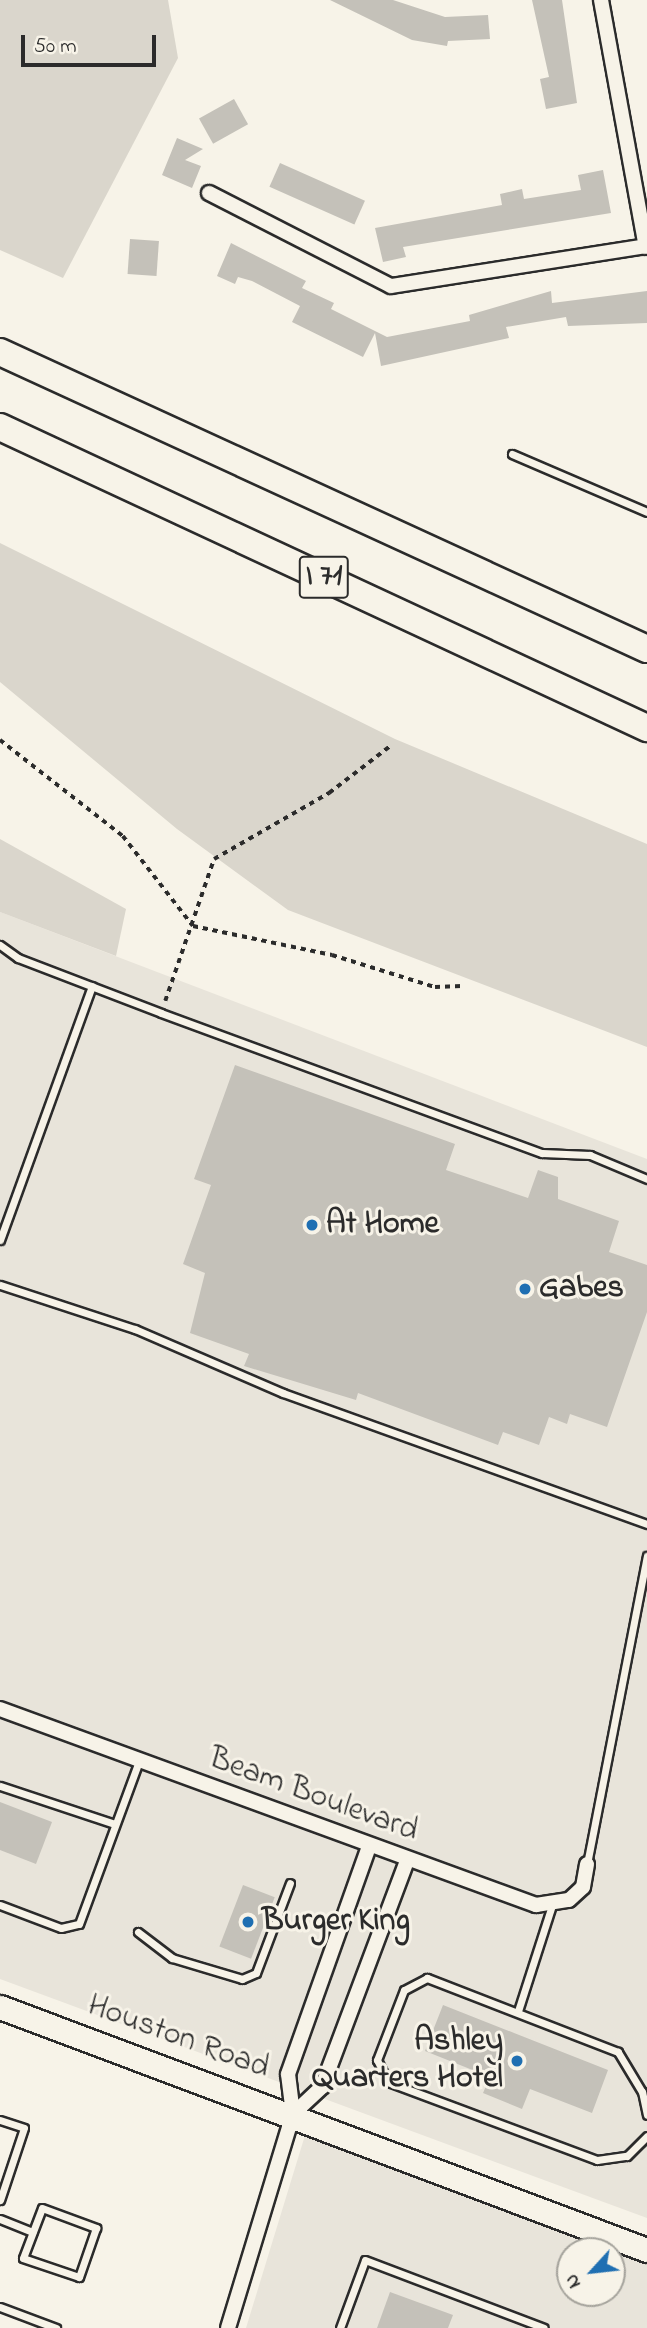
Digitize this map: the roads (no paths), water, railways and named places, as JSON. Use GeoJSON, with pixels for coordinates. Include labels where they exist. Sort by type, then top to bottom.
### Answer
{"type":"FeatureCollection","features":[{"type":"Feature","properties":{"kind":"highway","name":"I 71"},"geometry":{"type":"LineString","coordinates":[[0,352],[647,649]]}},
{"type":"Feature","properties":{"kind":"highway","name":"I 71"},"geometry":{"type":"LineString","coordinates":[[0,426],[647,728]]}},
{"type":"Feature","properties":{"kind":"main road","name":"Houston Road"},"geometry":{"type":"LineString","coordinates":[[0,2007],[293,2114],[647,2250]]}},
{"type":"Feature","properties":{"kind":"street"},"geometry":{"type":"LineString","coordinates":[[209,193],[391,286],[646,247],[601,0]]}},
{"type":"Feature","properties":{"kind":"street","name":"Beam Boulevard"},"geometry":{"type":"LineString","coordinates":[[0,1709],[407,1861],[552,1905]]}},
{"type":"Feature","properties":{"kind":"street"},"geometry":{"type":"LineString","coordinates":[[228,2328],[293,2114],[288,2074],[369,1847]]}},
{"type":"Feature","properties":{"kind":"street"},"geometry":{"type":"LineString","coordinates":[[293,2114],[322,2087],[407,1861]]}},
{"type":"Feature","properties":{"kind":"street"},"geometry":{"type":"LineString","coordinates":[[552,1905],[583,1887],[587,1864]]}},
{"type":"Feature","properties":{"kind":"lane"},"geometry":{"type":"LineString","coordinates":[[512,454],[602,498],[647,512]]}},
{"type":"Feature","properties":{"kind":"lane"},"geometry":{"type":"LineString","coordinates":[[0,945],[161,1013],[542,1153],[590,1155],[647,1179]]}},
{"type":"Feature","properties":{"kind":"lane"},"geometry":{"type":"LineString","coordinates":[[0,1240],[92,986]]}},
{"type":"Feature","properties":{"kind":"lane"},"geometry":{"type":"LineString","coordinates":[[0,1285],[135,1329],[283,1393],[647,1524]]}},
{"type":"Feature","properties":{"kind":"lane"},"geometry":{"type":"LineString","coordinates":[[587,1864],[647,1556]]}},
{"type":"Feature","properties":{"kind":"lane"},"geometry":{"type":"LineString","coordinates":[[0,1905],[61,1928],[79,1924],[139,1761]]}},
{"type":"Feature","properties":{"kind":"lane"},"geometry":{"type":"LineString","coordinates":[[0,1786],[115,1824]]}},
{"type":"Feature","properties":{"kind":"lane"},"geometry":{"type":"LineString","coordinates":[[138,1932],[172,1958],[242,1979],[256,1973],[290,1883]]}},
{"type":"Feature","properties":{"kind":"lane"},"geometry":{"type":"LineString","coordinates":[[518,2011],[552,1905]]}},
{"type":"Feature","properties":{"kind":"lane"},"geometry":{"type":"LineString","coordinates":[[647,2115],[642,2092],[618,2052],[518,2011],[427,1978],[404,1990],[386,2037],[380,2072],[388,2082],[597,2161],[627,2156],[647,2136]]}},
{"type":"Feature","properties":{"kind":"lane"},"geometry":{"type":"LineString","coordinates":[[0,2120],[24,2128],[0,2200]]}},
{"type":"Feature","properties":{"kind":"lane"},"geometry":{"type":"LineString","coordinates":[[42,2208],[96,2228],[79,2277],[23,2258],[33,2232],[42,2208]]}},
{"type":"Feature","properties":{"kind":"lane"},"geometry":{"type":"LineString","coordinates":[[0,2219],[33,2232]]}},
{"type":"Feature","properties":{"kind":"lane"},"geometry":{"type":"LineString","coordinates":[[340,2328],[365,2260],[544,2328]]}},
{"type":"Feature","properties":{"kind":"lane"},"geometry":{"type":"LineString","coordinates":[[0,2307],[55,2328]]}},
{"type":"Feature","properties":{"kind":"place","name":"At Home"},"geometry":{"type":"Point","coordinates":[312,1225]}},
{"type":"Feature","properties":{"kind":"place","name":"Gabes"},"geometry":{"type":"Point","coordinates":[525,1289]}},
{"type":"Feature","properties":{"kind":"place","name":"Burger King"},"geometry":{"type":"Point","coordinates":[248,1922]}},
{"type":"Feature","properties":{"kind":"place","name":"Ashley Quarters Hotel"},"geometry":{"type":"Point","coordinates":[517,2061]}}]}
